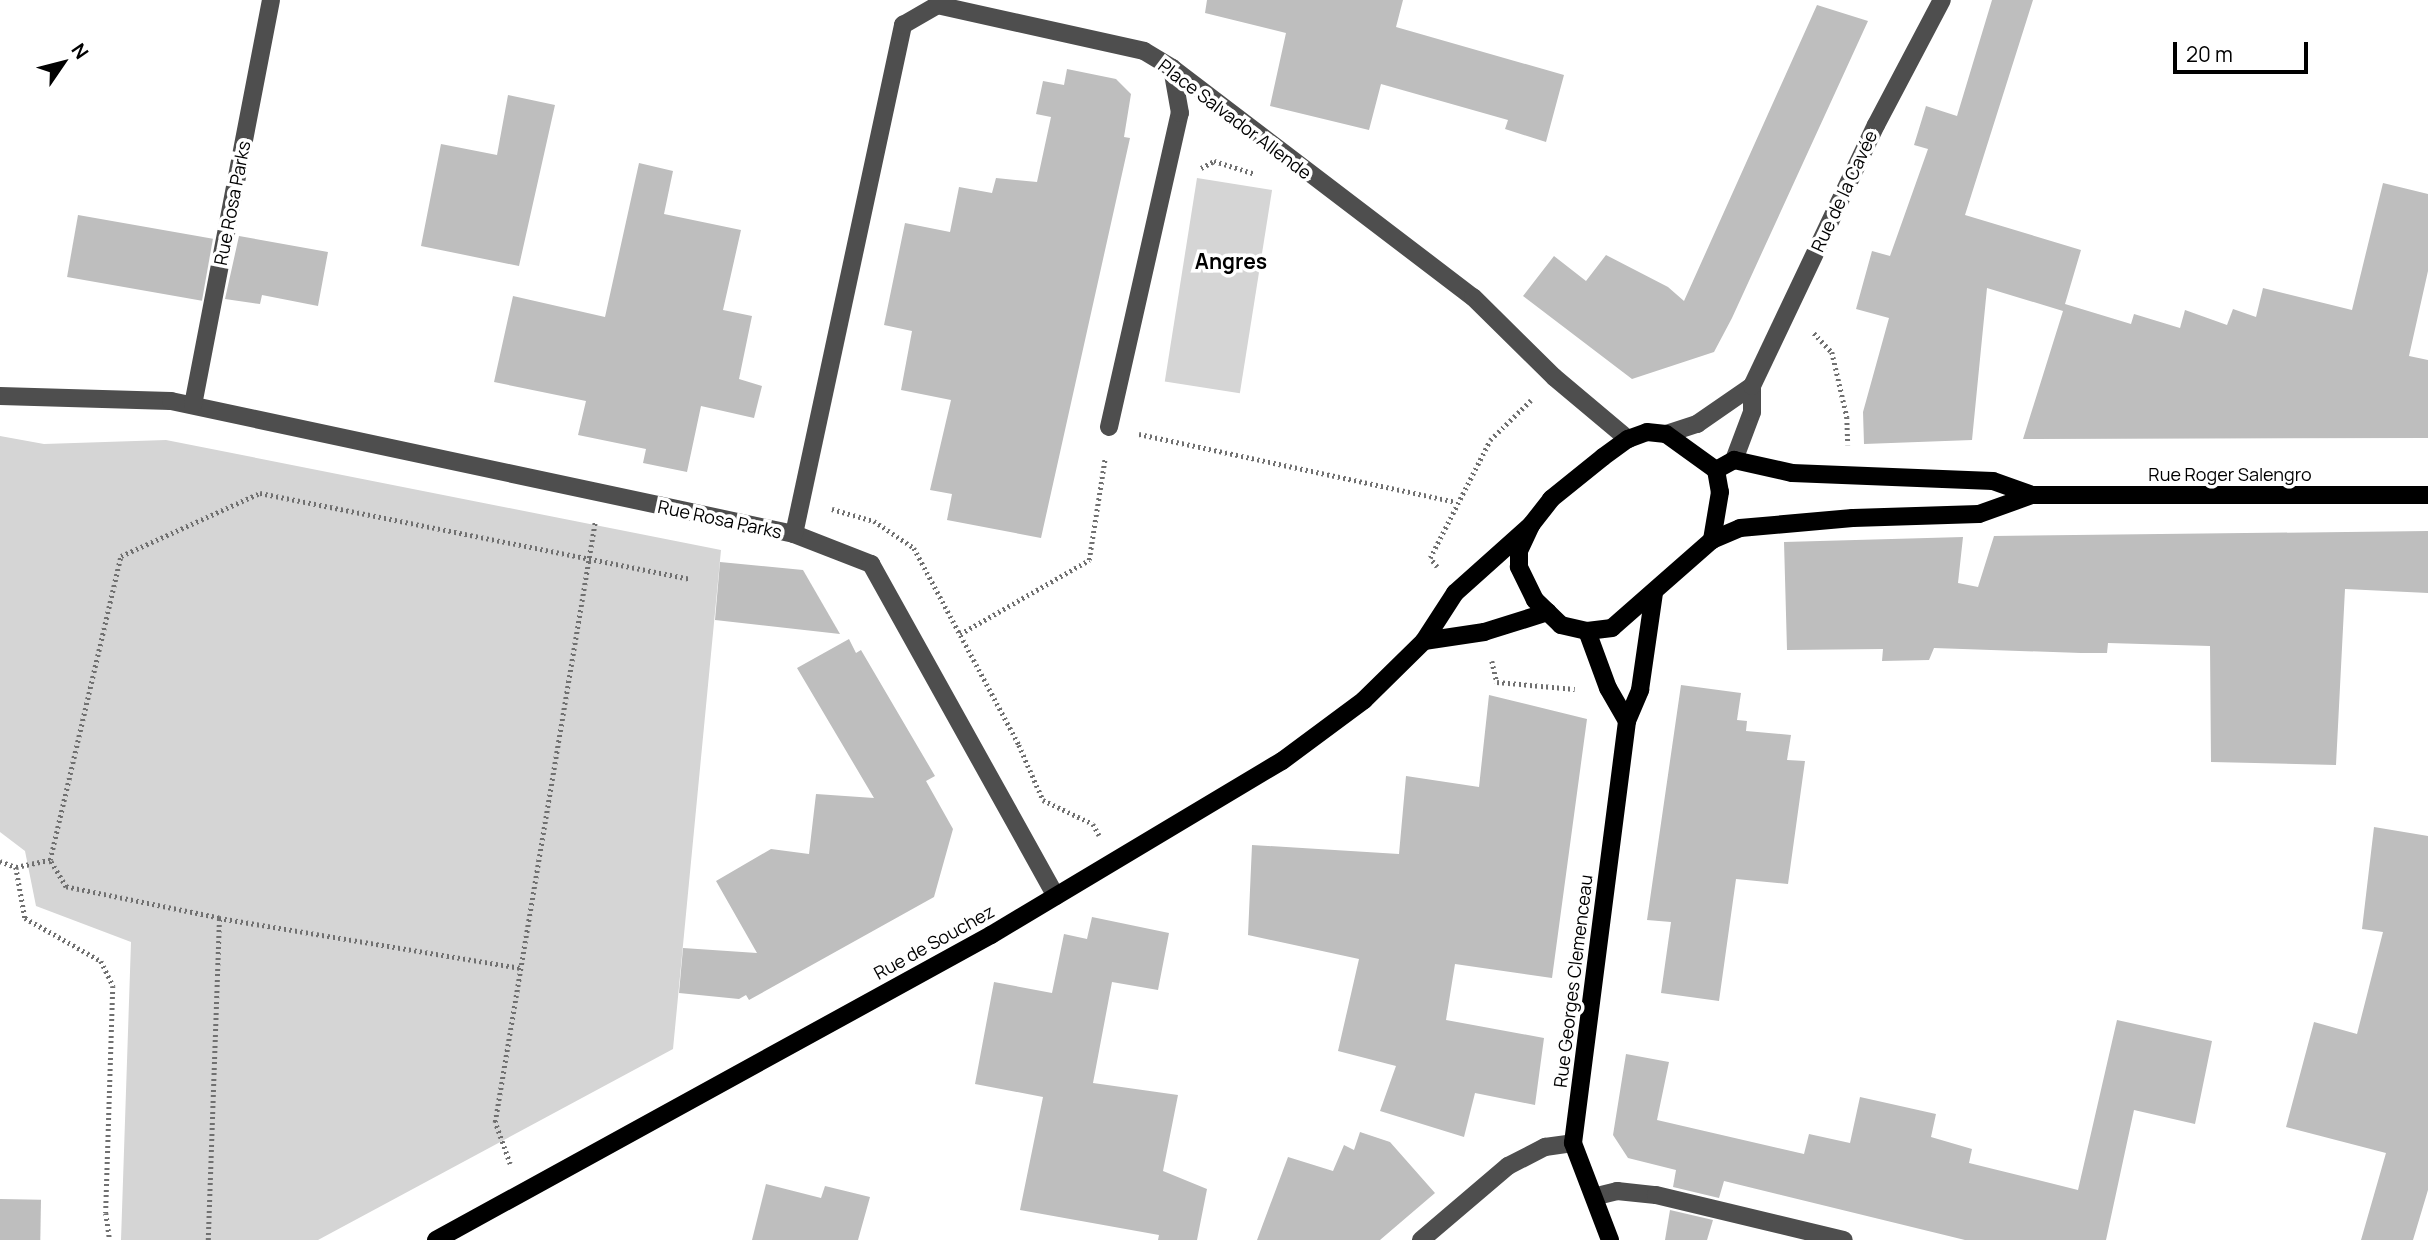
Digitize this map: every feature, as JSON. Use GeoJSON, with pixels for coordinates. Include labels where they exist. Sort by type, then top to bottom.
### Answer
{"type":"FeatureCollection","features":[{"type":"Feature","properties":{"kind":"main road"},"geometry":{"type":"LineString","coordinates":[[1647,432],[1667,434],[1716,470],[1720,492],[1712,540],[1612,628],[1587,631],[1561,625],[1535,600],[1519,567],[1519,551],[1531,525],[1552,499],[1628,439],[1647,432]]}},
{"type":"Feature","properties":{"kind":"main road","name":"Rue Roger Salengro"},"geometry":{"type":"LineString","coordinates":[[1734,460],[1791,473],[1849,473],[1993,481],[2032,495]]}},
{"type":"Feature","properties":{"kind":"main road"},"geometry":{"type":"LineString","coordinates":[[1716,470],[1734,460]]}},
{"type":"Feature","properties":{"kind":"main road","name":"Rue Roger Salengro"},"geometry":{"type":"LineString","coordinates":[[1712,540],[1740,528],[1853,517],[1979,514],[2032,495],[2428,495]]}},
{"type":"Feature","properties":{"kind":"main road","name":"Rue de Souchez"},"geometry":{"type":"LineString","coordinates":[[436,1240],[1115,863],[1282,761],[1364,700],[1424,641],[1455,593],[1531,525]]}},
{"type":"Feature","properties":{"kind":"main road","name":"Rue Georges Clemenceau"},"geometry":{"type":"LineString","coordinates":[[1573,1143],[1627,721],[1640,690],[1654,593]]}},
{"type":"Feature","properties":{"kind":"main road"},"geometry":{"type":"LineString","coordinates":[[1424,641],[1484,632],[1548,612]]}},
{"type":"Feature","properties":{"kind":"main road"},"geometry":{"type":"LineString","coordinates":[[1587,631],[1608,688],[1627,721]]}},
{"type":"Feature","properties":{"kind":"main road"},"geometry":{"type":"LineString","coordinates":[[1573,1143],[1597,1196],[1610,1240]]}},
{"type":"Feature","properties":{"kind":"street","name":"Rue Rosa Parks"},"geometry":{"type":"LineString","coordinates":[[192,405],[271,0]]}},
{"type":"Feature","properties":{"kind":"street","name":"Rue de la Cavée"},"geometry":{"type":"LineString","coordinates":[[1734,460],[1752,412],[1752,386],[1875,125],[1942,0]]}},
{"type":"Feature","properties":{"kind":"street","name":"Place Salvador Allende"},"geometry":{"type":"LineString","coordinates":[[794,534],[804,502],[903,25],[937,5],[1144,51],[1172,68],[1282,155],[1473,297],[1554,377],[1628,439]]}},
{"type":"Feature","properties":{"kind":"street"},"geometry":{"type":"LineString","coordinates":[[1109,427],[1180,113],[1172,68]]}},
{"type":"Feature","properties":{"kind":"street","name":"Rue de la Cavée"},"geometry":{"type":"LineString","coordinates":[[1667,434],[1697,424],[1752,386]]}},
{"type":"Feature","properties":{"kind":"street","name":"Rue Rosa Parks"},"geometry":{"type":"LineString","coordinates":[[0,396],[192,405],[794,534],[871,564],[1056,896]]}},
{"type":"Feature","properties":{"kind":"street"},"geometry":{"type":"LineString","coordinates":[[1421,1240],[1508,1166],[1545,1147],[1573,1143]]}},
{"type":"Feature","properties":{"kind":"street"},"geometry":{"type":"LineString","coordinates":[[1597,1196],[1617,1191],[1656,1195],[1844,1240]]}},
{"type":"Feature","properties":{"kind":"path"},"geometry":{"type":"LineString","coordinates":[[1163,188],[1214,161],[1260,176],[1282,155]]}},
{"type":"Feature","properties":{"kind":"path"},"geometry":{"type":"LineString","coordinates":[[1789,308],[1832,352],[1847,416],[1849,473]]}},
{"type":"Feature","properties":{"kind":"path"},"geometry":{"type":"LineString","coordinates":[[960,634],[1089,560],[1109,427],[1456,502],[1490,440],[1554,377]]}},
{"type":"Feature","properties":{"kind":"path"},"geometry":{"type":"LineString","coordinates":[[521,968],[219,918],[65,887],[50,860],[121,556],[260,493],[691,579]]}},
{"type":"Feature","properties":{"kind":"path"},"geometry":{"type":"LineString","coordinates":[[521,1193],[495,1122],[599,494]]}},
{"type":"Feature","properties":{"kind":"path"},"geometry":{"type":"LineString","coordinates":[[804,502],[874,521],[914,548],[1043,800],[1093,824],[1115,863]]}},
{"type":"Feature","properties":{"kind":"path"},"geometry":{"type":"LineString","coordinates":[[1484,632],[1497,682],[1585,690],[1608,688]]}},
{"type":"Feature","properties":{"kind":"path"},"geometry":{"type":"LineString","coordinates":[[0,861],[16,867],[50,860]]}},
{"type":"Feature","properties":{"kind":"path"},"geometry":{"type":"LineString","coordinates":[[16,867],[25,918],[100,961],[113,986],[106,1213],[110,1240]]}},
{"type":"Feature","properties":{"kind":"path"},"geometry":{"type":"LineString","coordinates":[[208,1240],[219,918]]}},
{"type":"Feature","properties":{"kind":"shaded area"},"geometry":{"type":"Polygon","coordinates":[[[1197,178],[1272,190],[1240,393],[1165,381],[1197,178]]]}},
{"type":"Feature","properties":{"kind":"shaded area"},"geometry":{"type":"Polygon","coordinates":[[[0,436],[44,444],[166,440],[721,550],[673,1049],[318,1240],[121,1240],[131,942],[36,906],[25,851],[0,832],[0,436]]]}},
{"type":"Feature","properties":{"kind":"building"},"geometry":{"type":"Polygon","coordinates":[[[1207,0],[1403,0],[1396,27],[1564,75],[1546,142],[1505,129],[1508,120],[1381,84],[1369,130],[1270,106],[1286,33],[1205,13],[1207,0]]]}},
{"type":"Feature","properties":{"kind":"building"},"geometry":{"type":"Polygon","coordinates":[[[1992,0],[2033,0],[1965,215],[2081,250],[2065,304],[2131,324],[2134,314],[2180,328],[2185,310],[2227,325],[2233,309],[2256,317],[2263,288],[2352,310],[2383,183],[2428,194],[2428,271],[2409,356],[2428,360],[2428,438],[2023,439],[2063,311],[1987,288],[1972,440],[1864,444],[1863,412],[1889,318],[1856,309],[1872,251],[1890,256],[1928,149],[1914,145],[1926,106],[1957,116],[1992,0]]]}},
{"type":"Feature","properties":{"kind":"building"},"geometry":{"type":"Polygon","coordinates":[[[1817,5],[1868,21],[1732,318],[1714,352],[1632,379],[1523,296],[1554,256],[1586,281],[1606,255],[1668,287],[1684,301],[1817,5]]]}},
{"type":"Feature","properties":{"kind":"building"},"geometry":{"type":"Polygon","coordinates":[[[1067,69],[1116,79],[1131,94],[1124,137],[1130,138],[1041,538],[947,520],[952,494],[930,490],[951,400],[901,390],[912,331],[884,325],[905,223],[950,232],[959,187],[992,193],[996,178],[1037,182],[1051,117],[1036,114],[1043,81],[1064,85],[1067,69]]]}},
{"type":"Feature","properties":{"kind":"building"},"geometry":{"type":"Polygon","coordinates":[[[508,95],[555,105],[519,266],[421,246],[441,144],[497,155],[508,95]]]}},
{"type":"Feature","properties":{"kind":"building"},"geometry":{"type":"Polygon","coordinates":[[[639,163],[673,171],[664,214],[741,230],[723,310],[752,316],[739,379],[762,386],[754,418],[701,406],[687,472],[643,463],[646,449],[578,435],[586,401],[494,382],[513,296],[605,317],[639,163]]]}},
{"type":"Feature","properties":{"kind":"building"},"geometry":{"type":"Polygon","coordinates":[[[78,215],[213,239],[202,301],[67,277],[78,215]]]}},
{"type":"Feature","properties":{"kind":"building"},"geometry":{"type":"Polygon","coordinates":[[[239,236],[328,252],[318,306],[262,295],[260,304],[225,299],[239,236]]]}},
{"type":"Feature","properties":{"kind":"building"},"geometry":{"type":"Polygon","coordinates":[[[2428,531],[2428,593],[2345,589],[2336,765],[2211,762],[2210,646],[2108,643],[2107,653],[1934,648],[1929,660],[1882,661],[1883,649],[1787,650],[1784,542],[1963,537],[1958,583],[1978,587],[1994,536],[2428,531]]]}},
{"type":"Feature","properties":{"kind":"building"},"geometry":{"type":"Polygon","coordinates":[[[720,562],[803,570],[840,634],[715,620],[720,562]]]}},
{"type":"Feature","properties":{"kind":"building"},"geometry":{"type":"Polygon","coordinates":[[[849,639],[856,653],[861,650],[935,776],[926,781],[953,829],[934,897],[749,1000],[746,995],[739,999],[679,993],[683,948],[757,953],[716,881],[771,849],[809,854],[816,794],[874,798],[797,668],[849,639]]]}},
{"type":"Feature","properties":{"kind":"building"},"geometry":{"type":"Polygon","coordinates":[[[1681,685],[1741,693],[1737,720],[1747,721],[1746,731],[1791,735],[1787,760],[1805,761],[1788,884],[1736,879],[1719,1001],[1661,993],[1671,922],[1647,920],[1681,685]]]}},
{"type":"Feature","properties":{"kind":"building"},"geometry":{"type":"Polygon","coordinates":[[[1489,695],[1587,719],[1552,978],[1455,964],[1446,1020],[1544,1038],[1535,1105],[1475,1093],[1464,1137],[1380,1111],[1396,1066],[1338,1051],[1359,959],[1248,935],[1252,845],[1399,854],[1406,776],[1479,787],[1489,695]]]}},
{"type":"Feature","properties":{"kind":"building"},"geometry":{"type":"Polygon","coordinates":[[[2374,827],[2428,836],[2428,1190],[2413,1240],[2361,1240],[2386,1153],[2286,1127],[2314,1022],[2357,1034],[2383,932],[2362,929],[2374,827]]]}},
{"type":"Feature","properties":{"kind":"building"},"geometry":{"type":"Polygon","coordinates":[[[1092,917],[1169,933],[1158,990],[1112,982],[1093,1083],[1178,1095],[1163,1171],[1207,1189],[1197,1240],[1158,1240],[1159,1235],[1020,1210],[1043,1097],[975,1084],[994,982],[1052,993],[1064,934],[1087,939],[1092,917]]]}},
{"type":"Feature","properties":{"kind":"building"},"geometry":{"type":"Polygon","coordinates":[[[2117,1020],[2212,1041],[2195,1124],[2134,1110],[2106,1240],[1965,1240],[1724,1181],[1719,1198],[1673,1187],[1676,1170],[1628,1158],[1613,1135],[1626,1054],[1669,1062],[1657,1120],[1804,1154],[1809,1134],[1850,1143],[1860,1097],[1936,1114],[1931,1137],[1972,1149],[1969,1163],[2078,1190],[2117,1020]]]}},
{"type":"Feature","properties":{"kind":"building"},"geometry":{"type":"Polygon","coordinates":[[[1360,1132],[1390,1142],[1435,1193],[1380,1240],[1257,1240],[1288,1157],[1333,1171],[1344,1145],[1354,1150],[1360,1132]]]}},
{"type":"Feature","properties":{"kind":"building"},"geometry":{"type":"Polygon","coordinates":[[[766,1184],[821,1198],[825,1186],[870,1197],[858,1240],[752,1240],[766,1184]]]}},
{"type":"Feature","properties":{"kind":"building"},"geometry":{"type":"Polygon","coordinates":[[[0,1199],[41,1200],[40,1240],[0,1240],[0,1199]]]}},
{"type":"Feature","properties":{"kind":"building"},"geometry":{"type":"Polygon","coordinates":[[[1670,1210],[1713,1220],[1707,1240],[1665,1240],[1670,1210]]]}},
{"type":"Feature","properties":{"kind":"district","name":"Angres"},"geometry":{"type":"Point","coordinates":[1231,261]}}]}
